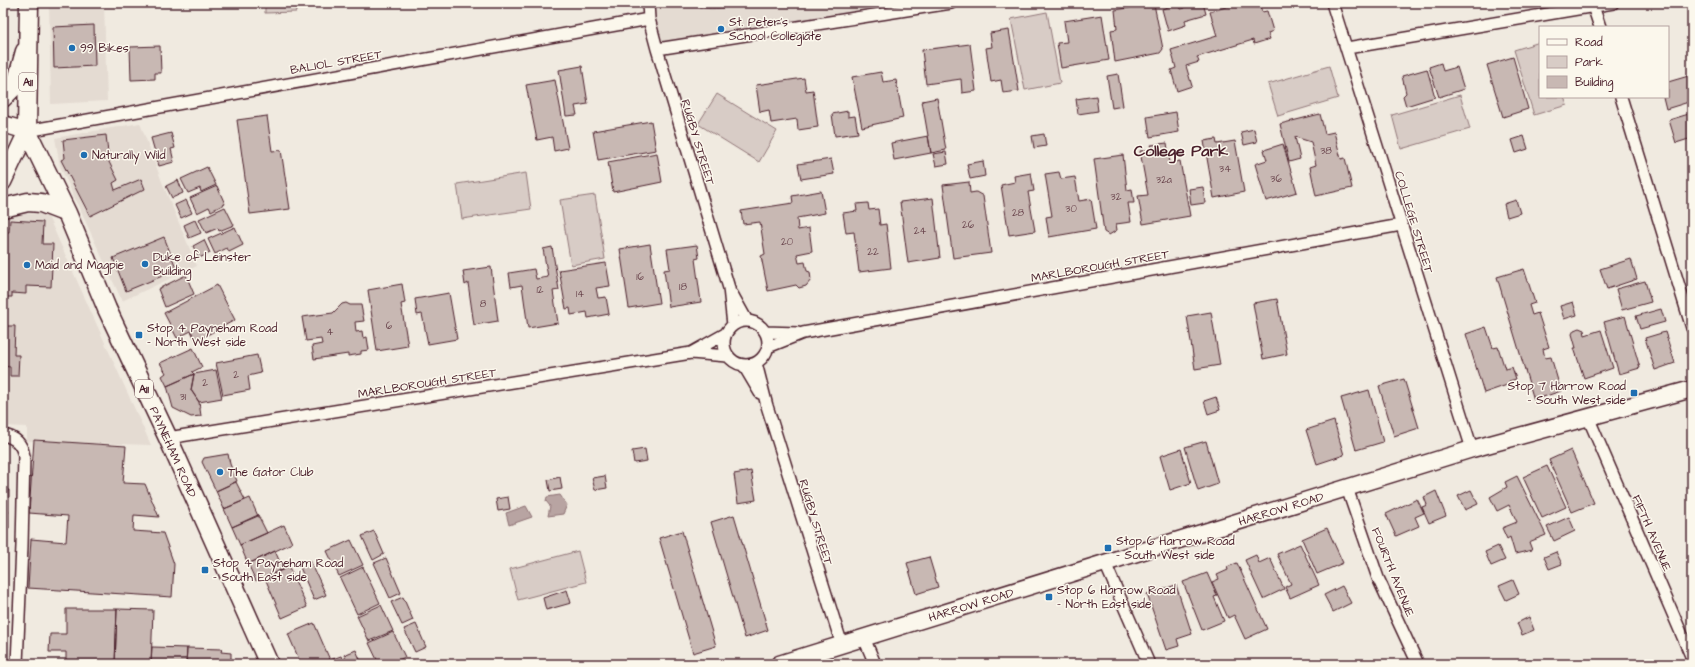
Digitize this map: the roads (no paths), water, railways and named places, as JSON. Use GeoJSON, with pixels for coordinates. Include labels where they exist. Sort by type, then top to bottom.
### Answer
{"type":"FeatureCollection","features":[{"type":"Feature","properties":{"kind":"main road","name":"A11"},"geometry":{"type":"LineString","coordinates":[[27,131],[29,3]]}},
{"type":"Feature","properties":{"kind":"main road","name":"PAYNEHAM ROAD"},"geometry":{"type":"LineString","coordinates":[[27,131],[67,213],[107,309],[168,438],[269,664]]}},
{"type":"Feature","properties":{"kind":"main road"},"geometry":{"type":"LineString","coordinates":[[3,208],[28,202],[41,203],[67,213]]}},
{"type":"Feature","properties":{"kind":"street","name":"RUGBY STREET"},"geometry":{"type":"LineString","coordinates":[[648,3],[649,19],[657,49],[729,288],[733,325]]}},
{"type":"Feature","properties":{"kind":"street"},"geometry":{"type":"LineString","coordinates":[[657,49],[951,3]]}},
{"type":"Feature","properties":{"kind":"street","name":"COLLEGE STREET"},"geometry":{"type":"LineString","coordinates":[[1332,3],[1472,449]]}},
{"type":"Feature","properties":{"kind":"street"},"geometry":{"type":"LineString","coordinates":[[1347,48],[1613,3]]}},
{"type":"Feature","properties":{"kind":"street"},"geometry":{"type":"LineString","coordinates":[[1593,6],[1600,26]]}},
{"type":"Feature","properties":{"kind":"street","name":"BALIOL STREET"},"geometry":{"type":"LineString","coordinates":[[27,131],[649,19]]}},
{"type":"Feature","properties":{"kind":"street"},"geometry":{"type":"LineString","coordinates":[[3,99],[14,88],[29,34]]}},
{"type":"Feature","properties":{"kind":"street"},"geometry":{"type":"LineString","coordinates":[[1621,98],[1692,328]]}},
{"type":"Feature","properties":{"kind":"street"},"geometry":{"type":"LineString","coordinates":[[3,124],[27,131]]}},
{"type":"Feature","properties":{"kind":"street"},"geometry":{"type":"LineString","coordinates":[[3,137],[27,131]]}},
{"type":"Feature","properties":{"kind":"street"},"geometry":{"type":"LineString","coordinates":[[3,182],[27,131]]}},
{"type":"Feature","properties":{"kind":"street","name":"MARLBOROUGH STREET"},"geometry":{"type":"LineString","coordinates":[[768,347],[803,333],[1401,225]]}},
{"type":"Feature","properties":{"kind":"street","name":"RUGBY STREET"},"geometry":{"type":"LineString","coordinates":[[729,288],[747,321]]}},
{"type":"Feature","properties":{"kind":"street"},"geometry":{"type":"LineString","coordinates":[[747,321],[760,326],[765,332],[768,340],[768,347],[762,358],[756,363],[744,366],[734,362],[727,356],[723,342],[725,334],[733,325],[747,321]]}},
{"type":"Feature","properties":{"kind":"street","name":"MARLBOROUGH STREET"},"geometry":{"type":"LineString","coordinates":[[765,332],[803,333]]}},
{"type":"Feature","properties":{"kind":"street","name":"MARLBOROUGH STREET"},"geometry":{"type":"LineString","coordinates":[[691,353],[725,334]]}},
{"type":"Feature","properties":{"kind":"street","name":"MARLBOROUGH STREET"},"geometry":{"type":"LineString","coordinates":[[168,438],[691,353],[727,356]]}},
{"type":"Feature","properties":{"kind":"street","name":"RUGBY STREET"},"geometry":{"type":"LineString","coordinates":[[756,363],[767,406],[842,645]]}},
{"type":"Feature","properties":{"kind":"street","name":"RUGBY STREET"},"geometry":{"type":"LineString","coordinates":[[744,366],[767,406]]}},
{"type":"Feature","properties":{"kind":"street","name":"HARROW ROAD"},"geometry":{"type":"LineString","coordinates":[[779,664],[1472,449],[1692,389]]}},
{"type":"Feature","properties":{"kind":"street","name":"FIFTH AVENUE"},"geometry":{"type":"LineString","coordinates":[[1588,418],[1692,658]]}},
{"type":"Feature","properties":{"kind":"street"},"geometry":{"type":"LineString","coordinates":[[3,435],[13,438],[18,442],[23,448],[24,456],[17,664]]}},
{"type":"Feature","properties":{"kind":"street","name":"FOURTH AVENUE"},"geometry":{"type":"LineString","coordinates":[[1347,488],[1378,578],[1418,664]]}},
{"type":"Feature","properties":{"kind":"street"},"geometry":{"type":"LineString","coordinates":[[1105,563],[1149,664]]}},
{"type":"Feature","properties":{"kind":"street"},"geometry":{"type":"LineString","coordinates":[[864,638],[875,664]]}},
{"type":"Feature","properties":{"kind":"place","name":"St. Peter's School Collegiate"},"geometry":{"type":"Point","coordinates":[721,29]}},
{"type":"Feature","properties":{"kind":"place","name":"99 Bikes"},"geometry":{"type":"Point","coordinates":[72,48]}},
{"type":"Feature","properties":{"kind":"place","name":"Naturally Wild"},"geometry":{"type":"Point","coordinates":[84,155]}},
{"type":"Feature","properties":{"kind":"place","name":"Duke of Leinster Building"},"geometry":{"type":"Point","coordinates":[145,264]}},
{"type":"Feature","properties":{"kind":"place","name":"Maid and Magpie"},"geometry":{"type":"Point","coordinates":[27,265]}},
{"type":"Feature","properties":{"kind":"place","name":"Stop 4 Payneham Road - North West side"},"geometry":{"type":"Point","coordinates":[139,335]}},
{"type":"Feature","properties":{"kind":"place","name":"Stop 7 Harrow Road - South West side"},"geometry":{"type":"Point","coordinates":[1634,393]}},
{"type":"Feature","properties":{"kind":"place","name":"The Gator Club"},"geometry":{"type":"Point","coordinates":[220,472]}},
{"type":"Feature","properties":{"kind":"place","name":"Stop 6 Harrow Road - South West side"},"geometry":{"type":"Point","coordinates":[1108,548]}},
{"type":"Feature","properties":{"kind":"place","name":"Stop 4 Payneham Road - South East side"},"geometry":{"type":"Point","coordinates":[205,570]}},
{"type":"Feature","properties":{"kind":"place","name":"Stop 6 Harrow Road - North East side"},"geometry":{"type":"Point","coordinates":[1049,597]}},
{"type":"Feature","properties":{"kind":"district","name":"College Park"},"geometry":{"type":"Point","coordinates":[1181,150]}}]}
